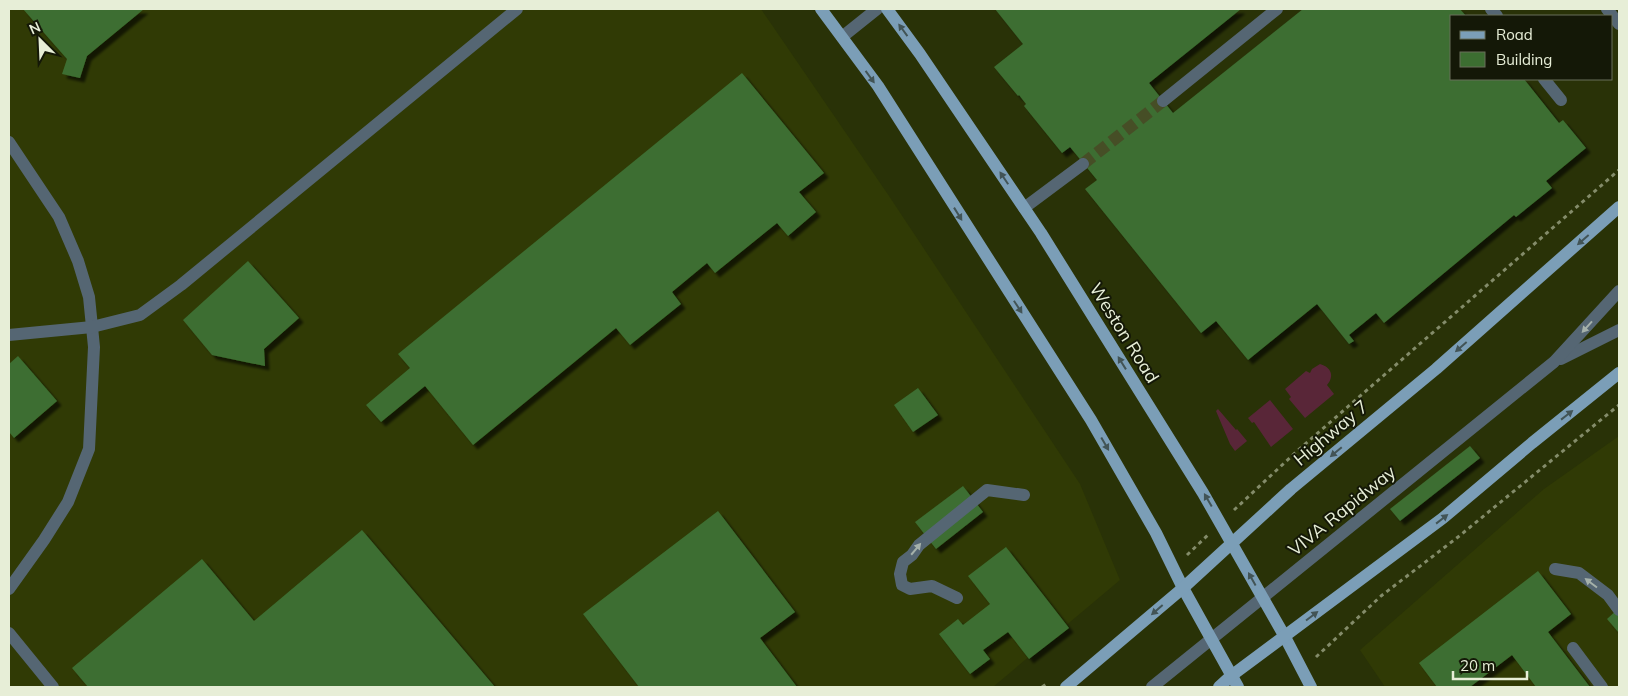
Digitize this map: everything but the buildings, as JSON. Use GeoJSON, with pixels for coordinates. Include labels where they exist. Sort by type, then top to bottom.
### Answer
{"type":"FeatureCollection","features":[{"type":"Feature","properties":{"kind":"main road"},"geometry":{"type":"LineString","coordinates":[[822,9],[878,86],[991,266],[1091,420],[1156,533],[1183,588],[1234,682]]}},
{"type":"Feature","properties":{"kind":"main road","name":"Weston Road"},"geometry":{"type":"LineString","coordinates":[[887,9],[920,54],[1024,208],[1204,493],[1311,687]]}},
{"type":"Feature","properties":{"kind":"main road","name":"Highway 7"},"geometry":{"type":"LineString","coordinates":[[1066,687],[1183,588],[1291,489],[1436,369],[1619,207]]}},
{"type":"Feature","properties":{"kind":"main road"},"geometry":{"type":"LineString","coordinates":[[1219,687],[1234,682],[1285,637],[1443,518],[1619,373]]}},
{"type":"Feature","properties":{"kind":"street"},"geometry":{"type":"LineString","coordinates":[[9,335],[92,327],[140,315],[181,286],[517,9]]}},
{"type":"Feature","properties":{"kind":"street"},"geometry":{"type":"LineString","coordinates":[[842,38],[877,9]]}},
{"type":"Feature","properties":{"kind":"street"},"geometry":{"type":"LineString","coordinates":[[1163,101],[1277,9]]}},
{"type":"Feature","properties":{"kind":"street"},"geometry":{"type":"LineString","coordinates":[[1545,80],[1561,100]]}},
{"type":"Feature","properties":{"kind":"street"},"geometry":{"type":"LineString","coordinates":[[9,142],[59,217],[78,261],[89,297],[94,347],[90,449],[68,502],[9,589]]}},
{"type":"Feature","properties":{"kind":"street"},"geometry":{"type":"LineString","coordinates":[[1024,208],[1083,164]]}},
{"type":"Feature","properties":{"kind":"street","name":"VIVA Rapidway"},"geometry":{"type":"LineString","coordinates":[[1152,687],[1554,362],[1619,291]]}},
{"type":"Feature","properties":{"kind":"street","name":"VIVA Rapidway"},"geometry":{"type":"LineString","coordinates":[[1554,362],[1619,330]]}},
{"type":"Feature","properties":{"kind":"street"},"geometry":{"type":"LineString","coordinates":[[957,598],[932,586],[910,589],[902,585],[900,574],[903,562],[912,555],[919,545],[987,490],[1024,495]]}},
{"type":"Feature","properties":{"kind":"street"},"geometry":{"type":"LineString","coordinates":[[1555,569],[1579,573],[1608,595],[1619,610]]}},
{"type":"Feature","properties":{"kind":"street"},"geometry":{"type":"LineString","coordinates":[[9,633],[53,687]]}},
{"type":"Feature","properties":{"kind":"street"},"geometry":{"type":"LineString","coordinates":[[1573,648],[1602,687]]}},
{"type":"Feature","properties":{"kind":"path"},"geometry":{"type":"LineString","coordinates":[[1173,568],[1296,452],[1619,170]]}},
{"type":"Feature","properties":{"kind":"path"},"geometry":{"type":"LineString","coordinates":[[1302,670],[1382,596],[1458,537],[1619,405]]}},
{"type":"Feature","properties":{"kind":"shaded area"},"geometry":{"type":"Polygon","coordinates":[[[9,9],[761,9],[889,196],[1080,484],[1120,580],[993,687],[9,687],[9,9]]]}},
{"type":"Feature","properties":{"kind":"shaded area"},"geometry":{"type":"Polygon","coordinates":[[[1320,364],[1327,367],[1331,372],[1331,378],[1327,385],[1334,394],[1305,418],[1289,399],[1291,397],[1285,389],[1306,371],[1310,373],[1312,369],[1320,364]]]}},
{"type":"Feature","properties":{"kind":"shaded area"},"geometry":{"type":"Polygon","coordinates":[[[1270,400],[1293,429],[1271,447],[1254,422],[1252,423],[1248,418],[1270,400]]]}},
{"type":"Feature","properties":{"kind":"shaded area"},"geometry":{"type":"Polygon","coordinates":[[[1218,409],[1247,441],[1235,451],[1230,444],[1216,411],[1218,409]]]}},
{"type":"Feature","properties":{"kind":"shaded area"},"geometry":{"type":"Polygon","coordinates":[[[1619,436],[1619,687],[1385,687],[1360,650],[1544,489],[1619,436]]]}},
{"type":"Feature","properties":{"kind":"tunnel"},"geometry":{"type":"LineString","coordinates":[[1083,164],[1163,101]]}}]}
